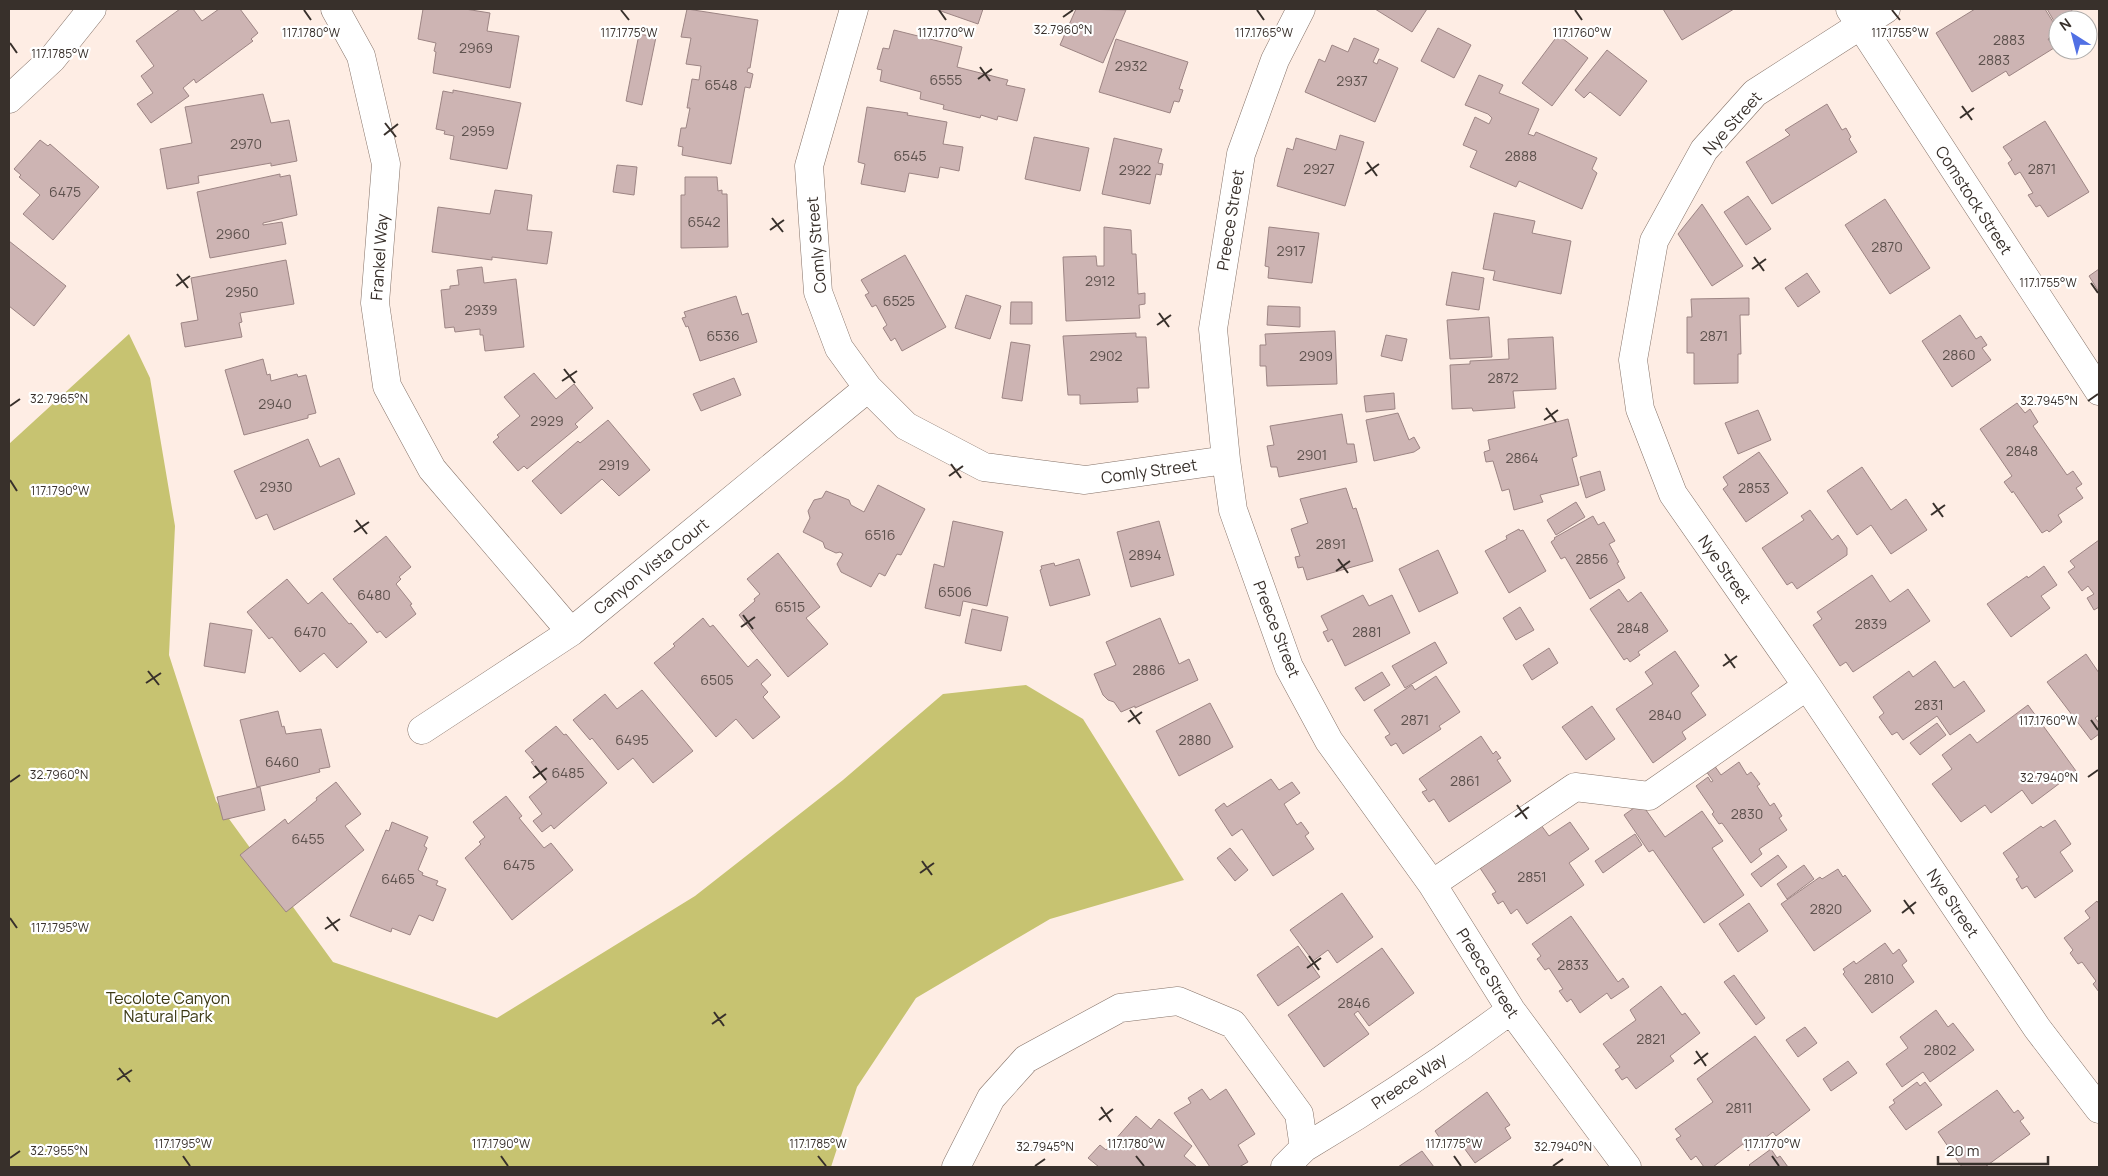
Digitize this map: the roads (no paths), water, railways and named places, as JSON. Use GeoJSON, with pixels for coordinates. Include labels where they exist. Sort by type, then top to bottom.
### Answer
{"type":"FeatureCollection","features":[{"type":"Feature","properties":{"kind":"street"},"geometry":{"type":"LineString","coordinates":[[9,99],[52,59],[92,9]]}},
{"type":"Feature","properties":{"kind":"street","name":"Frankel Way"},"geometry":{"type":"LineString","coordinates":[[335,9],[360,56],[386,164],[375,303],[387,386],[432,469],[571,632]]}},
{"type":"Feature","properties":{"kind":"street","name":"Comly Street"},"geometry":{"type":"LineString","coordinates":[[854,9],[809,166],[818,292],[839,348],[868,388],[906,426],[984,467],[1085,480],[1226,460]]}},
{"type":"Feature","properties":{"kind":"street","name":"Preece Street"},"geometry":{"type":"LineString","coordinates":[[1302,9],[1275,60],[1241,154],[1213,329],[1233,510],[1289,667],[1329,741],[1432,884],[1511,1010],[1627,1167]]}},
{"type":"Feature","properties":{"kind":"street","name":"Nye Street"},"geometry":{"type":"LineString","coordinates":[[1886,9],[1855,17],[1754,93],[1704,150],[1654,241],[1633,360],[1640,409],[1673,494],[1807,686],[2037,1028],[2099,1109]]}},
{"type":"Feature","properties":{"kind":"street","name":"Comstock Street"},"geometry":{"type":"LineString","coordinates":[[1855,17],[2099,391]]}},
{"type":"Feature","properties":{"kind":"street","name":"Canyon Vista Court"},"geometry":{"type":"LineString","coordinates":[[422,730],[571,632],[868,388]]}},
{"type":"Feature","properties":{"kind":"street"},"geometry":{"type":"LineString","coordinates":[[1432,884],[1575,787],[1649,796],[1807,686]]}},
{"type":"Feature","properties":{"kind":"street"},"geometry":{"type":"LineString","coordinates":[[956,1167],[992,1098],[1026,1059],[1120,1008],[1178,1001],[1233,1024],[1299,1114],[1294,1158]]}},
{"type":"Feature","properties":{"kind":"street","name":"Preece Way"},"geometry":{"type":"LineString","coordinates":[[1294,1158],[1473,1038],[1511,1010]]}},
{"type":"Feature","properties":{"kind":"park label","name":"Tecolote Canyon Natural Park"},"geometry":{"type":"Point","coordinates":[168,1007]}}]}
